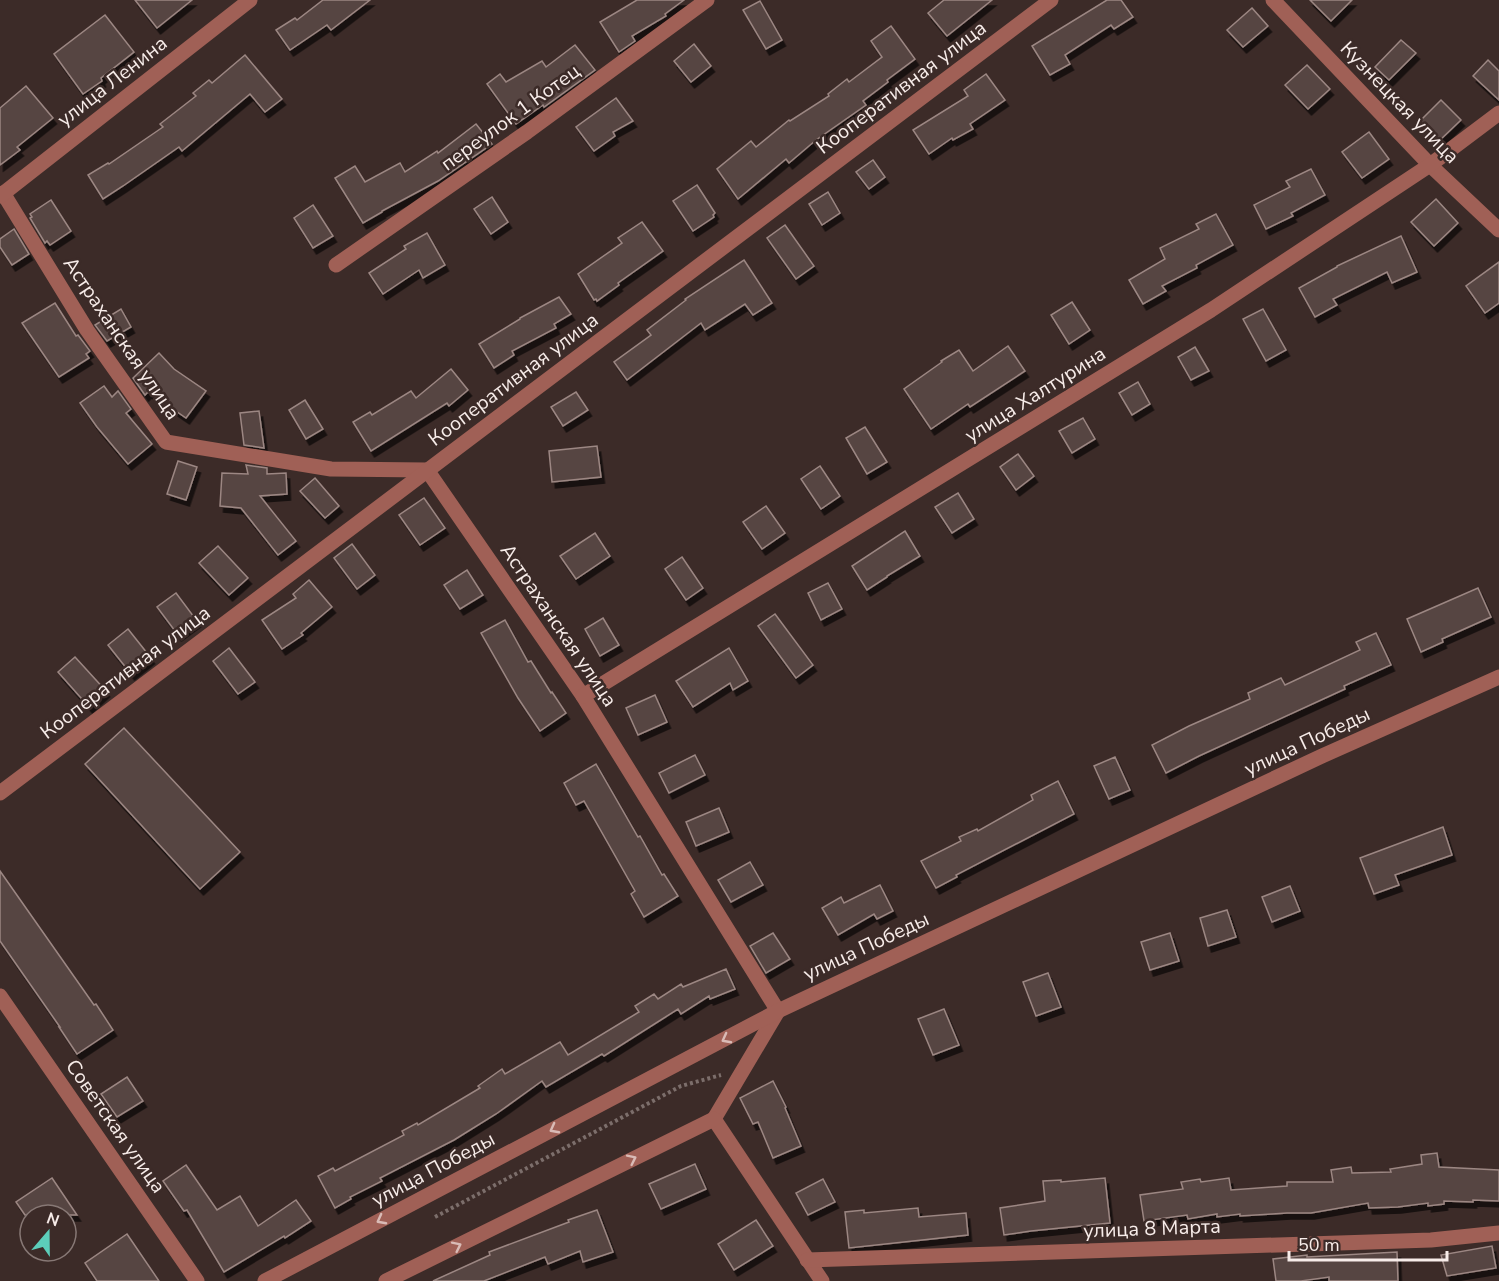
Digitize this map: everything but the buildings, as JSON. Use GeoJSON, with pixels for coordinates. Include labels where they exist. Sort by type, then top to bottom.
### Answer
{"type":"FeatureCollection","features":[{"type":"Feature","properties":{"kind":"street","name":"улица Ленина"},"geometry":{"type":"LineString","coordinates":[[2,194],[250,0]]}},
{"type":"Feature","properties":{"kind":"street","name":"переулок 1 Котец"},"geometry":{"type":"LineString","coordinates":[[336,265],[528,132],[707,0]]}},
{"type":"Feature","properties":{"kind":"street","name":"Кооперативная улица"},"geometry":{"type":"LineString","coordinates":[[0,793],[1051,0]]}},
{"type":"Feature","properties":{"kind":"street","name":"Кузнецкая улица"},"geometry":{"type":"LineString","coordinates":[[1273,0],[1430,165],[1499,230]]}},
{"type":"Feature","properties":{"kind":"street","name":"улица Халтурина"},"geometry":{"type":"LineString","coordinates":[[583,696],[1211,310],[1430,165],[1499,113]]}},
{"type":"Feature","properties":{"kind":"street","name":"Астраханская улица"},"geometry":{"type":"LineString","coordinates":[[2,194],[87,330],[166,442],[331,469],[427,470],[583,696],[778,1011]]}},
{"type":"Feature","properties":{"kind":"street","name":"улица Победы"},"geometry":{"type":"LineString","coordinates":[[265,1281],[778,1011],[1499,676]]}},
{"type":"Feature","properties":{"kind":"street","name":"Советская улица"},"geometry":{"type":"LineString","coordinates":[[0,996],[197,1281]]}},
{"type":"Feature","properties":{"kind":"street"},"geometry":{"type":"LineString","coordinates":[[386,1281],[714,1119],[778,1011]]}},
{"type":"Feature","properties":{"kind":"street"},"geometry":{"type":"LineString","coordinates":[[714,1119],[822,1281]]}},
{"type":"Feature","properties":{"kind":"street","name":"улица 8 Марта"},"geometry":{"type":"LineString","coordinates":[[807,1260],[1431,1240],[1499,1233]]}},
{"type":"Feature","properties":{"kind":"path"},"geometry":{"type":"LineString","coordinates":[[435,1217],[681,1086],[744,1068]]}}]}
